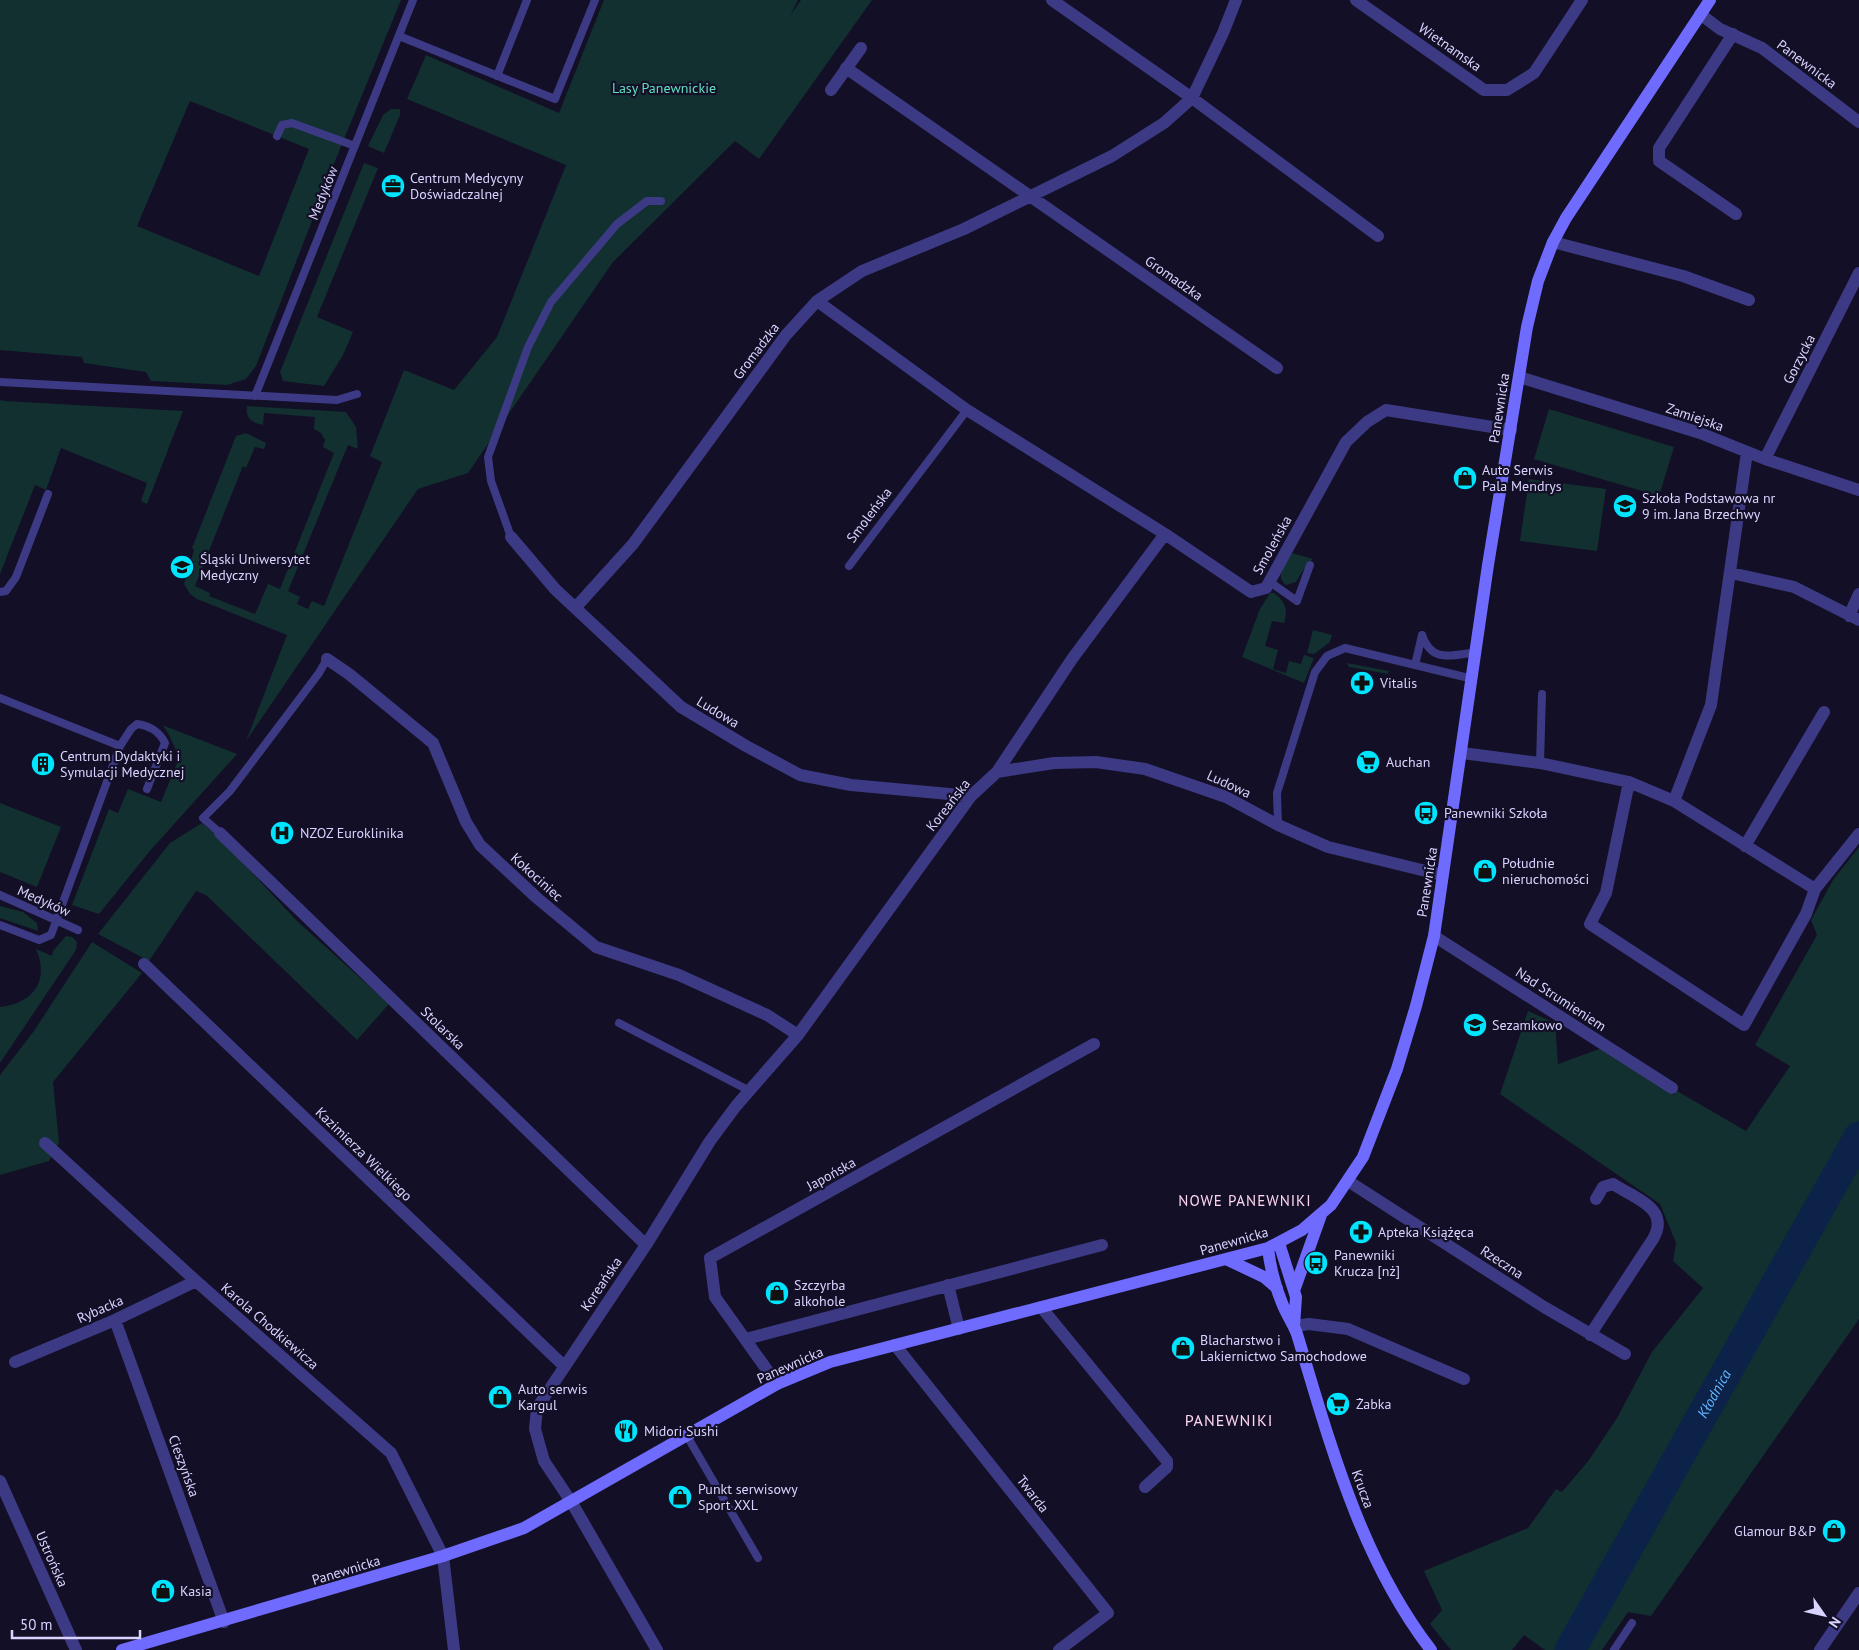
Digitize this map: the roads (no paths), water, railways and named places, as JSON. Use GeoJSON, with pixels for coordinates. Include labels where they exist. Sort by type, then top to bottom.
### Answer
{"type":"FeatureCollection","features":[{"type":"Feature","properties":{"kind":"street"},"geometry":{"type":"LineString","coordinates":[[1052,0],[1192,98],[1378,236]]}},
{"type":"Feature","properties":{"kind":"street","name":"Gromadzka"},"geometry":{"type":"LineString","coordinates":[[576,607],[632,544],[786,335],[817,302],[862,272],[964,229],[1112,156],[1164,123],[1192,98],[1224,33],[1236,0]]}},
{"type":"Feature","properties":{"kind":"street","name":"Wietnamska"},"geometry":{"type":"LineString","coordinates":[[1356,0],[1484,90],[1507,90],[1534,73],[1582,0]]}},
{"type":"Feature","properties":{"kind":"street","name":"Panewnicka"},"geometry":{"type":"LineString","coordinates":[[122,1650],[224,1622],[443,1556],[524,1528],[572,1503],[777,1384],[830,1362],[1274,1246],[1302,1230],[1322,1213],[1348,1182],[1370,1142],[1394,1078],[1434,936],[1477,652],[1488,565],[1519,377],[1538,281],[1553,242],[1603,158],[1710,0]]}},
{"type":"Feature","properties":{"kind":"street","name":"Panewnicka"},"geometry":{"type":"LineString","coordinates":[[1700,14],[1733,34],[1762,48],[1859,122]]}},
{"type":"Feature","properties":{"kind":"street"},"geometry":{"type":"LineString","coordinates":[[1733,34],[1659,148],[1659,161],[1736,214]]}},
{"type":"Feature","properties":{"kind":"street"},"geometry":{"type":"LineString","coordinates":[[831,90],[861,48]]}},
{"type":"Feature","properties":{"kind":"street","name":"Gromadzka"},"geometry":{"type":"LineString","coordinates":[[846,68],[1277,368]]}},
{"type":"Feature","properties":{"kind":"street"},"geometry":{"type":"LineString","coordinates":[[1553,242],[1683,276],[1749,300]]}},
{"type":"Feature","properties":{"kind":"street","name":"Gorzycka"},"geometry":{"type":"LineString","coordinates":[[1765,458],[1859,273]]}},
{"type":"Feature","properties":{"kind":"street","name":"Smoleńska"},"geometry":{"type":"LineString","coordinates":[[817,302],[967,410],[1165,534],[1251,592],[1266,588],[1346,442],[1373,418],[1386,410],[1511,430]]}},
{"type":"Feature","properties":{"kind":"street","name":"Zamiejska"},"geometry":{"type":"LineString","coordinates":[[1519,377],[1700,433],[1747,452],[1859,490]]}},
{"type":"Feature","properties":{"kind":"street"},"geometry":{"type":"LineString","coordinates":[[1674,802],[1710,705],[1731,573],[1747,452]]}},
{"type":"Feature","properties":{"kind":"street","name":"Koreańska"},"geometry":{"type":"LineString","coordinates":[[572,1503],[544,1461],[535,1428],[537,1408],[646,1245],[710,1141],[798,1035],[971,796],[996,772],[1072,659],[1165,534]]}},
{"type":"Feature","properties":{"kind":"street","name":"Ludowa"},"geometry":{"type":"LineString","coordinates":[[511,537],[555,589],[681,707],[800,775],[851,785],[971,796]]}},
{"type":"Feature","properties":{"kind":"street"},"geometry":{"type":"LineString","coordinates":[[1731,573],[1794,588],[1854,618],[1859,594]]}},
{"type":"Feature","properties":{"kind":"street","name":"Kokociniec"},"geometry":{"type":"LineString","coordinates":[[327,659],[349,674],[433,743],[466,822],[480,845],[536,898],[596,947],[679,975],[767,1015],[798,1035]]}},
{"type":"Feature","properties":{"kind":"street"},"geometry":{"type":"LineString","coordinates":[[1745,846],[1824,712]]}},
{"type":"Feature","properties":{"kind":"street"},"geometry":{"type":"LineString","coordinates":[[1462,753],[1540,763],[1628,782],[1674,802],[1815,889]]}},
{"type":"Feature","properties":{"kind":"street","name":"Ludowa"},"geometry":{"type":"LineString","coordinates":[[996,772],[1054,763],[1096,762],[1145,769],[1226,797],[1278,825],[1328,847],[1442,875]]}},
{"type":"Feature","properties":{"kind":"street"},"geometry":{"type":"LineString","coordinates":[[1628,782],[1606,893],[1590,924],[1744,1025],[1806,914],[1815,889],[1859,834]]}},
{"type":"Feature","properties":{"kind":"street","name":"Stolarska"},"geometry":{"type":"LineString","coordinates":[[220,833],[646,1245]]}},
{"type":"Feature","properties":{"kind":"street","name":"Nad Strumieniem"},"geometry":{"type":"LineString","coordinates":[[1434,936],[1672,1088]]}},
{"type":"Feature","properties":{"kind":"street","name":"Kazimierza Wielkiego"},"geometry":{"type":"LineString","coordinates":[[144,964],[564,1366]]}},
{"type":"Feature","properties":{"kind":"street","name":"Japońska"},"geometry":{"type":"LineString","coordinates":[[777,1384],[715,1297],[710,1258],[1094,1044]]}},
{"type":"Feature","properties":{"kind":"street","name":"Karola Chodkiewicza"},"geometry":{"type":"LineString","coordinates":[[45,1143],[196,1281],[391,1453],[443,1556]]}},
{"type":"Feature","properties":{"kind":"street","name":"Rzeczna"},"geometry":{"type":"LineString","coordinates":[[1348,1182],[1590,1335],[1626,1354]]}},
{"type":"Feature","properties":{"kind":"street"},"geometry":{"type":"LineString","coordinates":[[1590,1335],[1653,1240],[1659,1224],[1657,1215],[1651,1207],[1613,1184],[1603,1187],[1596,1199]]}},
{"type":"Feature","properties":{"kind":"street"},"geometry":{"type":"LineString","coordinates":[[1294,1288],[1322,1213]]}},
{"type":"Feature","properties":{"kind":"street"},"geometry":{"type":"LineString","coordinates":[[746,1339],[1102,1245]]}},
{"type":"Feature","properties":{"kind":"street","name":"Krucza"},"geometry":{"type":"LineString","coordinates":[[1274,1246],[1277,1288],[1294,1326],[1349,1499],[1382,1573],[1417,1632],[1431,1650]]}},
{"type":"Feature","properties":{"kind":"street","name":"Krucza"},"geometry":{"type":"LineString","coordinates":[[1274,1246],[1294,1288],[1296,1298],[1294,1326]]}},
{"type":"Feature","properties":{"kind":"street"},"geometry":{"type":"LineString","coordinates":[[1226,1260],[1264,1277],[1277,1288]]}},
{"type":"Feature","properties":{"kind":"street","name":"Rybacka"},"geometry":{"type":"LineString","coordinates":[[15,1362],[115,1320],[196,1281]]}},
{"type":"Feature","properties":{"kind":"street"},"geometry":{"type":"LineString","coordinates":[[948,1285],[959,1329]]}},
{"type":"Feature","properties":{"kind":"street"},"geometry":{"type":"LineString","coordinates":[[1041,1307],[1167,1461],[1167,1467],[1145,1487]]}},
{"type":"Feature","properties":{"kind":"street","name":"Cieszyńska"},"geometry":{"type":"LineString","coordinates":[[115,1320],[224,1622]]}},
{"type":"Feature","properties":{"kind":"street"},"geometry":{"type":"LineString","coordinates":[[1294,1326],[1310,1324],[1348,1329],[1464,1379]]}},
{"type":"Feature","properties":{"kind":"street","name":"Twarda"},"geometry":{"type":"LineString","coordinates":[[895,1345],[1108,1614],[1059,1650]]}},
{"type":"Feature","properties":{"kind":"street","name":"Ustrońska"},"geometry":{"type":"LineString","coordinates":[[0,1481],[76,1650]]}},
{"type":"Feature","properties":{"kind":"street"},"geometry":{"type":"LineString","coordinates":[[572,1503],[656,1650]]}},
{"type":"Feature","properties":{"kind":"street"},"geometry":{"type":"LineString","coordinates":[[443,1556],[454,1650]]}},
{"type":"Feature","properties":{"kind":"street"},"geometry":{"type":"LineString","coordinates":[[1820,1650],[1859,1592]]}},
{"type":"Feature","properties":{"kind":"lane","name":"Medyków"},"geometry":{"type":"LineString","coordinates":[[256,396],[413,0]]}},
{"type":"Feature","properties":{"kind":"lane"},"geometry":{"type":"LineString","coordinates":[[497,76],[527,0]]}},
{"type":"Feature","properties":{"kind":"lane"},"geometry":{"type":"LineString","coordinates":[[399,36],[555,99],[595,0]]}},
{"type":"Feature","properties":{"kind":"lane"},"geometry":{"type":"LineString","coordinates":[[277,136],[282,126],[292,123],[355,146]]}},
{"type":"Feature","properties":{"kind":"lane"},"geometry":{"type":"LineString","coordinates":[[511,537],[491,481],[488,457],[528,347],[552,302],[617,224],[647,201],[661,201]]}},
{"type":"Feature","properties":{"kind":"lane"},"geometry":{"type":"LineString","coordinates":[[0,382],[337,400],[357,394]]}},
{"type":"Feature","properties":{"kind":"lane","name":"Smoleńska"},"geometry":{"type":"LineString","coordinates":[[849,566],[967,410]]}},
{"type":"Feature","properties":{"kind":"lane"},"geometry":{"type":"LineString","coordinates":[[0,592],[6,591],[16,577],[48,494]]}},
{"type":"Feature","properties":{"kind":"lane"},"geometry":{"type":"LineString","coordinates":[[1270,582],[1297,601],[1310,565]]}},
{"type":"Feature","properties":{"kind":"lane"},"geometry":{"type":"LineString","coordinates":[[1415,665],[1422,635],[1427,649],[1434,654],[1442,656],[1477,652]]}},
{"type":"Feature","properties":{"kind":"lane"},"geometry":{"type":"LineString","coordinates":[[1278,825],[1277,793],[1314,672],[1327,656],[1345,648],[1473,679]]}},
{"type":"Feature","properties":{"kind":"lane"},"geometry":{"type":"LineString","coordinates":[[220,833],[204,818],[230,791],[319,673],[327,659]]}},
{"type":"Feature","properties":{"kind":"lane"},"geometry":{"type":"LineString","coordinates":[[1540,763],[1542,694]]}},
{"type":"Feature","properties":{"kind":"lane"},"geometry":{"type":"LineString","coordinates":[[0,698],[120,746]]}},
{"type":"Feature","properties":{"kind":"lane"},"geometry":{"type":"LineString","coordinates":[[0,925],[39,940],[51,935],[120,746],[131,729],[137,724],[146,725],[160,733],[165,743],[147,789]]}},
{"type":"Feature","properties":{"kind":"lane","name":"Medyków"},"geometry":{"type":"LineString","coordinates":[[0,895],[78,930]]}},
{"type":"Feature","properties":{"kind":"lane"},"geometry":{"type":"LineString","coordinates":[[619,1023],[750,1092]]}},
{"type":"Feature","properties":{"kind":"lane"},"geometry":{"type":"LineString","coordinates":[[688,1436],[758,1558]]}},
{"type":"Feature","properties":{"kind":"lane"},"geometry":{"type":"LineString","coordinates":[[1614,1650],[1632,1623]]}},
{"type":"Feature","properties":{"kind":"waterway","name":"Kłodnica"},"geometry":{"type":"LineString","coordinates":[[1570,1650],[1859,1137]]}},
{"type":"Feature","properties":{"kind":"waterway"},"geometry":{"type":"LineString","coordinates":[[1715,1396],[1722,1404]]}},
{"type":"Feature","properties":{"kind":"place","name":"Centrum Medycyny Doświadczalnej"},"geometry":{"type":"Point","coordinates":[393,186]}},
{"type":"Feature","properties":{"kind":"place","name":"Auto Serwis Pala Mendrys"},"geometry":{"type":"Point","coordinates":[1465,478]}},
{"type":"Feature","properties":{"kind":"place","name":"Szkoła Podstawowa nr 9 im. Jana Brzechwy"},"geometry":{"type":"Point","coordinates":[1625,506]}},
{"type":"Feature","properties":{"kind":"place","name":"Śląski Uniwersytet Medyczny"},"geometry":{"type":"Point","coordinates":[182,567]}},
{"type":"Feature","properties":{"kind":"place","name":"Vitalis"},"geometry":{"type":"Point","coordinates":[1362,683]}},
{"type":"Feature","properties":{"kind":"place","name":"Auchan"},"geometry":{"type":"Point","coordinates":[1368,762]}},
{"type":"Feature","properties":{"kind":"place","name":"Centrum Dydaktyki i Symulacji Medycznej"},"geometry":{"type":"Point","coordinates":[43,764]}},
{"type":"Feature","properties":{"kind":"place","name":"Panewniki Szkoła"},"geometry":{"type":"Point","coordinates":[1426,813]}},
{"type":"Feature","properties":{"kind":"place","name":"NZOZ Euroklinika"},"geometry":{"type":"Point","coordinates":[282,833]}},
{"type":"Feature","properties":{"kind":"place","name":"Południe nieruchomości"},"geometry":{"type":"Point","coordinates":[1485,871]}},
{"type":"Feature","properties":{"kind":"place","name":"Sezamkowo"},"geometry":{"type":"Point","coordinates":[1475,1025]}},
{"type":"Feature","properties":{"kind":"place","name":"Apteka Książęca"},"geometry":{"type":"Point","coordinates":[1361,1232]}},
{"type":"Feature","properties":{"kind":"place","name":"Panewniki Krucza [nż]"},"geometry":{"type":"Point","coordinates":[1316,1263]}},
{"type":"Feature","properties":{"kind":"place","name":"Szczyrba alkohole"},"geometry":{"type":"Point","coordinates":[777,1293]}},
{"type":"Feature","properties":{"kind":"place","name":"Blacharstwo i Lakiernictwo Samochodowe"},"geometry":{"type":"Point","coordinates":[1183,1348]}},
{"type":"Feature","properties":{"kind":"place","name":"Auto serwis Kargul"},"geometry":{"type":"Point","coordinates":[500,1397]}},
{"type":"Feature","properties":{"kind":"place","name":"Żabka"},"geometry":{"type":"Point","coordinates":[1338,1404]}},
{"type":"Feature","properties":{"kind":"place","name":"Midori Sushi"},"geometry":{"type":"Point","coordinates":[626,1431]}},
{"type":"Feature","properties":{"kind":"place","name":"Punkt serwisowy Sport XXL"},"geometry":{"type":"Point","coordinates":[680,1497]}},
{"type":"Feature","properties":{"kind":"place","name":"Glamour B&P"},"geometry":{"type":"Point","coordinates":[1834,1531]}},
{"type":"Feature","properties":{"kind":"place","name":"Kasia"},"geometry":{"type":"Point","coordinates":[163,1591]}},
{"type":"Feature","properties":{"kind":"district","name":"NOWE PANEWNIKI"},"geometry":{"type":"Point","coordinates":[1245,1201]}},
{"type":"Feature","properties":{"kind":"district","name":"PANEWNIKI"},"geometry":{"type":"Point","coordinates":[1229,1420]}},
{"type":"Feature","properties":{"kind":"park label","name":"Lasy Panewnickie"},"geometry":{"type":"Point","coordinates":[664,88]}}]}
